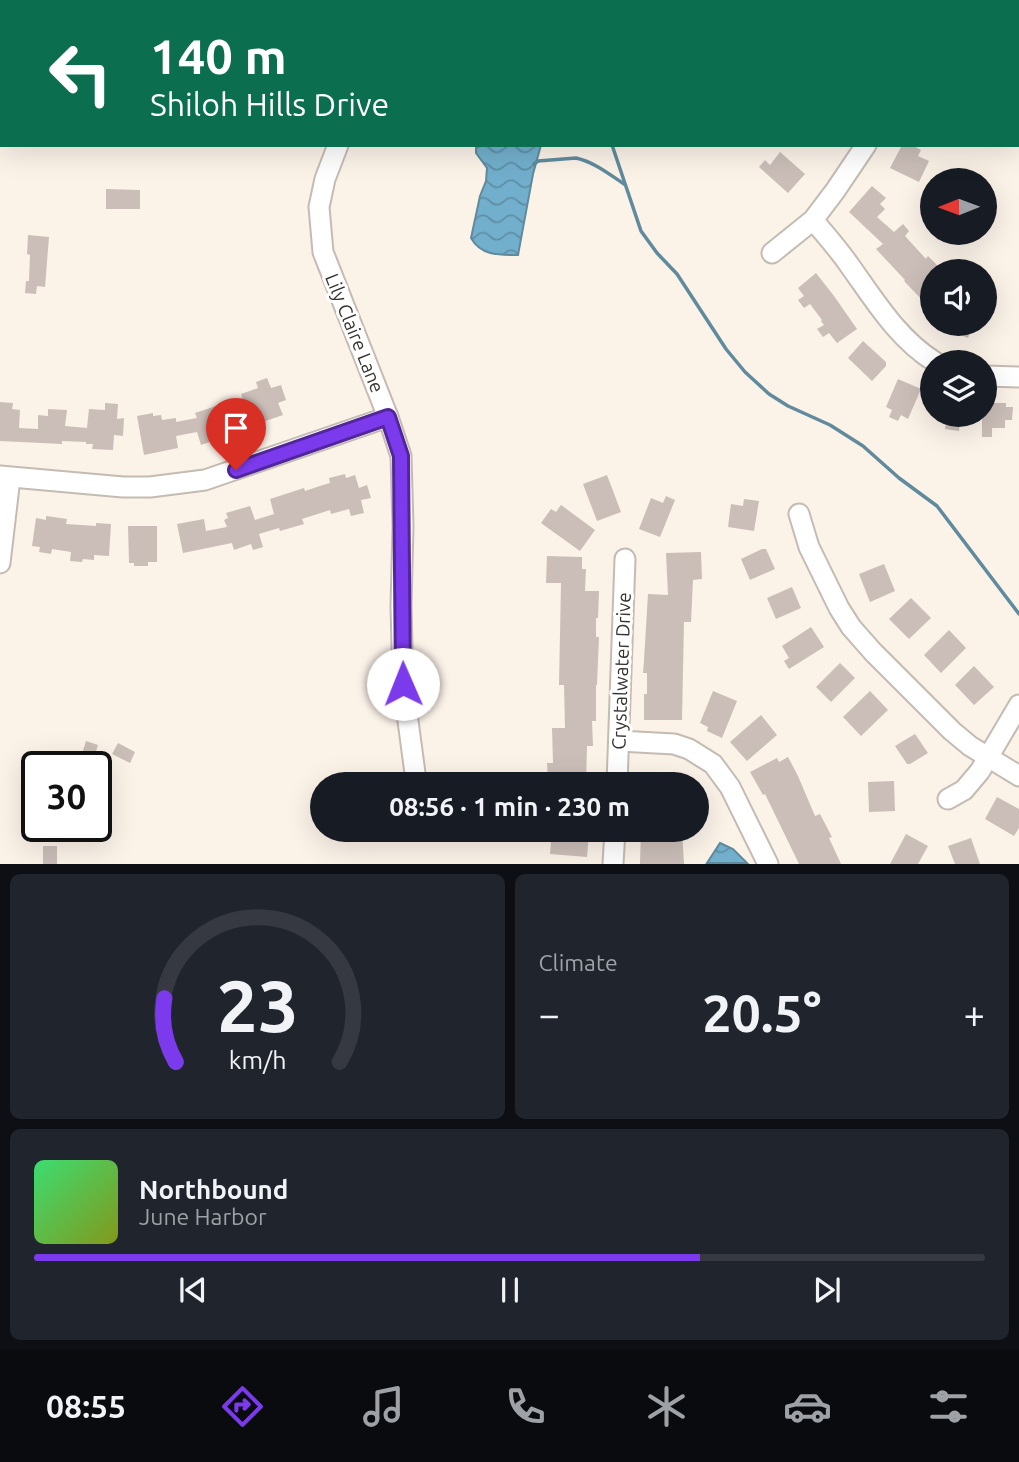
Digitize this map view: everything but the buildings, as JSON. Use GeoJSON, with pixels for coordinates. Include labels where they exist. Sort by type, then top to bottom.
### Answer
{"type":"FeatureCollection","features":[{"type":"Feature","properties":{"kind":"street","name":"Lily Claire Lane"},"geometry":{"type":"LineString","coordinates":[[337,147],[325,179],[319,207],[323,252],[401,456],[403,684],[415,772]]}},
{"type":"Feature","properties":{"kind":"street"},"geometry":{"type":"LineString","coordinates":[[772,253],[813,219],[865,147]]}},
{"type":"Feature","properties":{"kind":"street"},"geometry":{"type":"LineString","coordinates":[[813,219],[849,264],[876,304],[920,353]]}},
{"type":"Feature","properties":{"kind":"street"},"geometry":{"type":"LineString","coordinates":[[997,376],[1019,377]]}},
{"type":"Feature","properties":{"kind":"street"},"geometry":{"type":"LineString","coordinates":[[0,563],[5,477],[123,487],[175,485],[216,476],[388,417]]}},
{"type":"Feature","properties":{"kind":"street"},"geometry":{"type":"LineString","coordinates":[[799,514],[809,547],[834,600],[851,627],[952,731],[970,746],[1019,776]]}},
{"type":"Feature","properties":{"kind":"street","name":"Crystalwater Drive"},"geometry":{"type":"LineString","coordinates":[[618,772],[625,558]]}},
{"type":"Feature","properties":{"kind":"street"},"geometry":{"type":"LineString","coordinates":[[948,799],[964,790],[989,758],[1019,705]]}},
{"type":"Feature","properties":{"kind":"street"},"geometry":{"type":"LineString","coordinates":[[619,741],[674,744],[690,749],[713,764],[730,787],[768,863]]}},
{"type":"Feature","properties":{"kind":"street"},"geometry":{"type":"LineString","coordinates":[[613,863],[614,842]]}},
{"type":"Feature","properties":{"kind":"water"},"geometry":{"type":"Polygon","coordinates":[[[476,147],[540,147],[518,255],[486,251],[471,238],[487,168],[476,153],[476,147]]]}},
{"type":"Feature","properties":{"kind":"water"},"geometry":{"type":"Polygon","coordinates":[[[720,843],[733,849],[747,863],[707,863],[720,843]]]}},
{"type":"Feature","properties":{"kind":"waterway"},"geometry":{"type":"LineString","coordinates":[[613,147],[641,231],[677,274],[726,349],[745,372],[769,394],[788,406],[830,425],[863,446],[899,478],[937,506],[1019,614]]}},
{"type":"Feature","properties":{"kind":"waterway"},"geometry":{"type":"LineString","coordinates":[[534,164],[538,161],[576,158],[595,165],[624,184]]}},
{"type":"Feature","properties":{"kind":"route"},"geometry":{"type":"LineString","coordinates":[[236,470],[388,417],[401,456],[403,684]]}}]}
